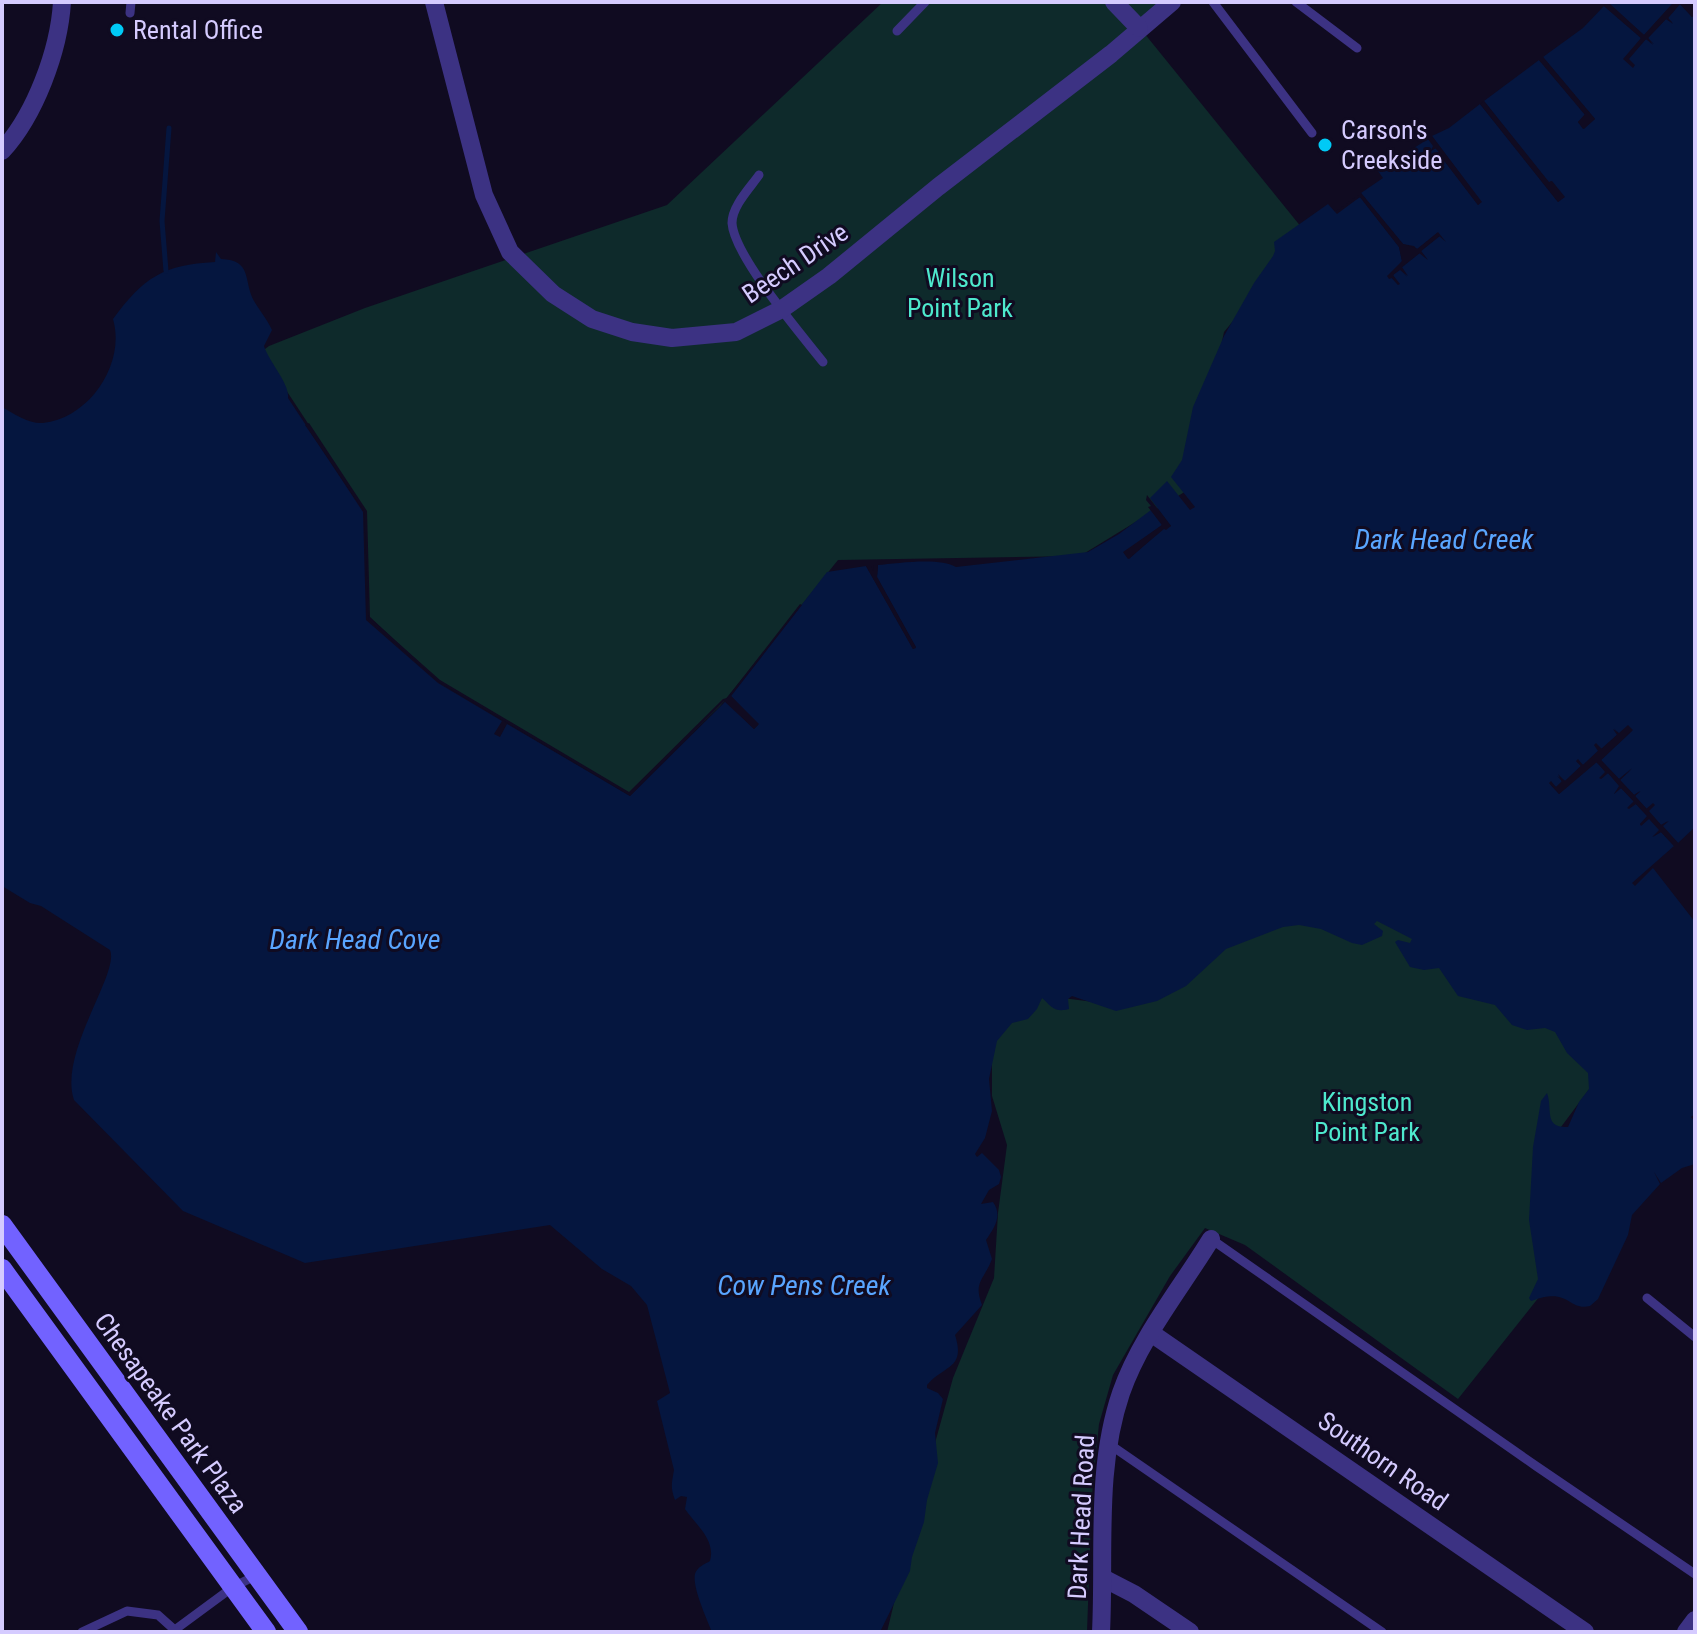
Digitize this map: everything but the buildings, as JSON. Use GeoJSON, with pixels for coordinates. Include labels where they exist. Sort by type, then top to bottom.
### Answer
{"type":"FeatureCollection","features":[{"type":"Feature","properties":{"kind":"street"},"geometry":{"type":"LineString","coordinates":[[4,145],[35,95],[54,52],[62,2]]}},
{"type":"Feature","properties":{"kind":"street","name":"Beech Drive"},"geometry":{"type":"LineString","coordinates":[[434,2],[484,195],[510,252],[553,294],[592,319],[645,335],[672,338],[736,332],[782,309],[829,276],[949,178],[1118,49],[1172,2]]}},
{"type":"Feature","properties":{"kind":"street"},"geometry":{"type":"LineString","coordinates":[[1114,2],[1139,28]]}},
{"type":"Feature","properties":{"kind":"street","name":"Chesapeake Park Plaza"},"geometry":{"type":"LineString","coordinates":[[2,1225],[298,1632]]}},
{"type":"Feature","properties":{"kind":"street","name":"Dark Head Road"},"geometry":{"type":"LineString","coordinates":[[1101,1632],[1104,1485],[1109,1444],[1122,1391],[1151,1333],[1211,1239]]}},
{"type":"Feature","properties":{"kind":"street","name":"Chesapeake Park Plaza"},"geometry":{"type":"LineString","coordinates":[[2,1269],[266,1632]]}},
{"type":"Feature","properties":{"kind":"street","name":"Southorn Road"},"geometry":{"type":"LineString","coordinates":[[1151,1333],[1585,1632]]}},
{"type":"Feature","properties":{"kind":"street"},"geometry":{"type":"LineString","coordinates":[[1103,1578],[1134,1594],[1190,1632]]}},
{"type":"Feature","properties":{"kind":"street"},"geometry":{"type":"LineString","coordinates":[[1686,1632],[1695,1620]]}},
{"type":"Feature","properties":{"kind":"lane"},"geometry":{"type":"LineString","coordinates":[[897,31],[925,2]]}},
{"type":"Feature","properties":{"kind":"lane"},"geometry":{"type":"LineString","coordinates":[[1213,2],[1312,133]]}},
{"type":"Feature","properties":{"kind":"lane"},"geometry":{"type":"LineString","coordinates":[[1296,2],[1357,48]]}},
{"type":"Feature","properties":{"kind":"lane"},"geometry":{"type":"LineString","coordinates":[[759,175],[737,206],[732,222],[739,248],[823,362]]}},
{"type":"Feature","properties":{"kind":"lane"},"geometry":{"type":"LineString","coordinates":[[1211,1239],[1695,1574]]}},
{"type":"Feature","properties":{"kind":"lane"},"geometry":{"type":"LineString","coordinates":[[1647,1298],[1695,1337]]}},
{"type":"Feature","properties":{"kind":"lane"},"geometry":{"type":"LineString","coordinates":[[1109,1444],[1382,1632]]}},
{"type":"Feature","properties":{"kind":"lane"},"geometry":{"type":"LineString","coordinates":[[82,1632],[127,1611],[158,1615],[176,1630],[233,1587],[257,1575]]}},
{"type":"Feature","properties":{"kind":"green space","name":"Wilson Point Park"},"geometry":{"type":"Polygon","coordinates":[[[883,2],[1173,2],[1140,28],[1306,233],[1224,332],[1191,488],[1080,556],[838,560],[720,706],[629,794],[440,682],[369,616],[365,510],[261,352],[269,346],[365,308],[667,205],[883,2]]]}},
{"type":"Feature","properties":{"kind":"green space","name":"Kingston Point Park"},"geometry":{"type":"Polygon","coordinates":[[[1309,913],[1381,919],[1575,1038],[1593,1084],[1561,1127],[1540,1167],[1555,1277],[1458,1399],[1245,1245],[1205,1228],[1170,1276],[1113,1375],[1099,1424],[1092,1495],[1087,1632],[887,1632],[953,1378],[994,1278],[1007,1145],[992,1096],[992,1050],[1002,1025],[1020,1007],[1047,996],[1125,1006],[1221,948],[1309,913]]]}},
{"type":"Feature","properties":{"kind":"water"},"geometry":{"type":"Polygon","coordinates":[[[1608,2],[1674,2],[1644,35],[1608,2]]]}},
{"type":"Feature","properties":{"kind":"water"},"geometry":{"type":"Polygon","coordinates":[[[1680,4],[1692,17],[1695,14],[1695,827],[1678,843],[1662,826],[1668,821],[1661,825],[1648,811],[1654,805],[1647,809],[1635,796],[1640,791],[1634,795],[1620,780],[1632,768],[1619,779],[1601,760],[1632,731],[1619,734],[1614,728],[1618,734],[1601,749],[1594,745],[1599,750],[1583,765],[1576,761],[1581,766],[1565,781],[1557,776],[1562,781],[1556,787],[1549,783],[1559,794],[1596,762],[1606,772],[1601,779],[1608,773],[1620,786],[1614,794],[1621,788],[1634,802],[1628,807],[1635,803],[1648,817],[1640,824],[1649,818],[1660,830],[1653,837],[1661,832],[1674,846],[1632,883],[1635,886],[1653,868],[1695,922],[1695,1114],[1691,1117],[1695,1122],[1695,1164],[1682,1168],[1661,1183],[1654,1172],[1660,1184],[1632,1215],[1628,1235],[1598,1299],[1590,1306],[1582,1307],[1561,1297],[1531,1301],[1529,1298],[1538,1279],[1529,1220],[1533,1147],[1541,1101],[1547,1093],[1552,1121],[1568,1127],[1579,1102],[1589,1089],[1588,1073],[1567,1053],[1555,1032],[1545,1028],[1527,1030],[1512,1025],[1495,1005],[1458,996],[1439,968],[1424,970],[1410,967],[1395,942],[1410,943],[1412,939],[1377,921],[1374,924],[1383,931],[1382,936],[1362,945],[1321,929],[1299,925],[1283,927],[1226,949],[1186,986],[1157,1001],[1116,1011],[1072,996],[1068,999],[1069,1009],[1060,1010],[1042,998],[1028,1019],[1012,1023],[997,1041],[989,1079],[992,1111],[985,1138],[975,1154],[977,1157],[982,1153],[999,1170],[1001,1177],[999,1184],[989,1190],[981,1204],[993,1202],[997,1212],[996,1222],[986,1240],[992,1259],[979,1286],[982,1305],[955,1335],[958,1354],[955,1360],[927,1385],[943,1399],[935,1433],[938,1463],[910,1571],[880,1632],[712,1632],[695,1580],[697,1569],[710,1561],[710,1546],[685,1509],[687,1497],[681,1496],[675,1500],[673,1495],[674,1470],[657,1401],[670,1393],[647,1305],[631,1286],[602,1269],[550,1225],[305,1263],[183,1211],[74,1100],[71,1081],[74,1060],[106,977],[111,961],[110,950],[41,906],[2,886],[2,407],[38,423],[60,419],[76,411],[100,386],[109,370],[116,336],[113,319],[145,283],[181,266],[215,262],[216,252],[221,259],[231,260],[243,267],[254,301],[272,330],[264,346],[286,386],[288,398],[363,512],[366,620],[438,683],[502,721],[494,734],[500,737],[507,724],[630,796],[726,701],[754,729],[758,725],[731,696],[827,572],[866,566],[913,649],[916,647],[877,577],[878,565],[930,561],[956,567],[1088,552],[1151,510],[1162,525],[1124,553],[1129,559],[1164,528],[1171,526],[1150,498],[1167,481],[1190,510],[1195,507],[1171,477],[1182,460],[1193,407],[1224,336],[1273,256],[1274,242],[1328,204],[1335,212],[1360,197],[1399,247],[1402,261],[1391,277],[1398,285],[1393,275],[1400,269],[1407,277],[1401,268],[1420,253],[1427,259],[1421,251],[1440,236],[1437,233],[1417,249],[1403,244],[1361,193],[1383,178],[1378,171],[1428,139],[1434,146],[1431,151],[1435,148],[1439,152],[1435,155],[1439,154],[1478,205],[1481,202],[1432,136],[1449,128],[1480,104],[1558,202],[1564,197],[1551,181],[1549,183],[1484,101],[1539,60],[1585,115],[1578,122],[1583,129],[1595,119],[1543,57],[1583,28],[1604,6],[1641,38],[1628,59],[1646,39],[1653,45],[1648,38],[1666,19],[1673,24],[1668,18],[1680,4]]]}},
{"type":"Feature","properties":{"kind":"pier"},"geometry":{"type":"Polygon","coordinates":[[[1606,2],[1644,35],[1674,2],[1691,5],[1695,14],[1692,17],[1680,4],[1668,18],[1673,23],[1666,19],[1648,38],[1654,44],[1646,39],[1629,59],[1635,65],[1633,68],[1623,59],[1641,38],[1604,6],[1606,2]]]}},
{"type":"Feature","properties":{"kind":"pier"},"geometry":{"type":"Polygon","coordinates":[[[1543,57],[1595,119],[1584,129],[1578,122],[1585,114],[1539,60],[1543,57]]]}},
{"type":"Feature","properties":{"kind":"pier"},"geometry":{"type":"Polygon","coordinates":[[[1484,101],[1549,182],[1552,181],[1565,197],[1558,202],[1480,104],[1484,101]]]}},
{"type":"Feature","properties":{"kind":"pier"},"geometry":{"type":"Polygon","coordinates":[[[1432,136],[1482,202],[1478,205],[1440,155],[1434,156],[1439,152],[1436,148],[1431,151],[1433,146],[1428,139],[1432,136]]]}},
{"type":"Feature","properties":{"kind":"pier"},"geometry":{"type":"Polygon","coordinates":[[[1361,193],[1403,244],[1418,249],[1438,232],[1446,242],[1439,236],[1421,251],[1428,260],[1419,253],[1402,267],[1408,276],[1400,270],[1393,275],[1398,285],[1387,276],[1402,261],[1399,247],[1360,197],[1337,214],[1335,212],[1361,193]]]}},
{"type":"Feature","properties":{"kind":"pier"},"geometry":{"type":"Polygon","coordinates":[[[309,423],[367,511],[370,618],[440,680],[629,792],[727,698],[800,604],[731,696],[759,724],[754,729],[724,701],[630,796],[439,682],[369,620],[364,511],[305,425],[309,423]]]}},
{"type":"Feature","properties":{"kind":"pier"},"geometry":{"type":"Polygon","coordinates":[[[1147,495],[1171,526],[1128,559],[1123,552],[1162,525],[1148,507],[1151,506],[1146,500],[1147,495]]]}},
{"type":"Feature","properties":{"kind":"pier"},"geometry":{"type":"Polygon","coordinates":[[[874,565],[878,565],[877,577],[916,648],[913,649],[866,566],[871,566],[873,571],[874,565]]]}},
{"type":"Feature","properties":{"kind":"pier"},"geometry":{"type":"Polygon","coordinates":[[[1628,725],[1633,730],[1601,760],[1619,779],[1632,769],[1620,780],[1634,795],[1641,791],[1635,796],[1646,809],[1653,803],[1655,805],[1649,811],[1661,825],[1669,821],[1663,826],[1678,843],[1674,846],[1661,832],[1652,837],[1659,830],[1649,819],[1641,826],[1647,816],[1636,804],[1627,808],[1634,801],[1621,788],[1614,794],[1619,786],[1608,773],[1599,778],[1605,772],[1597,762],[1559,794],[1549,783],[1551,781],[1556,787],[1562,782],[1558,774],[1565,781],[1581,766],[1576,761],[1578,759],[1583,765],[1598,751],[1594,745],[1596,743],[1602,749],[1617,735],[1613,729],[1619,733],[1628,725]]]}},
{"type":"Feature","properties":{"kind":"waterway"},"geometry":{"type":"LineString","coordinates":[[166,271],[162,221],[169,128]]}},
{"type":"Feature","properties":{"kind":"place","name":"Rental Office"},"geometry":{"type":"Point","coordinates":[117,30]}},
{"type":"Feature","properties":{"kind":"place","name":"Carson's Creekside"},"geometry":{"type":"Point","coordinates":[1325,145]}},
{"type":"Feature","properties":{"kind":"water label","name":"Dark Head Creek"},"geometry":{"type":"Point","coordinates":[1444,539]}},
{"type":"Feature","properties":{"kind":"water label","name":"Dark Head Cove"},"geometry":{"type":"Point","coordinates":[355,939]}},
{"type":"Feature","properties":{"kind":"water label","name":"Cow Pens Creek"},"geometry":{"type":"Point","coordinates":[804,1285]}}]}
